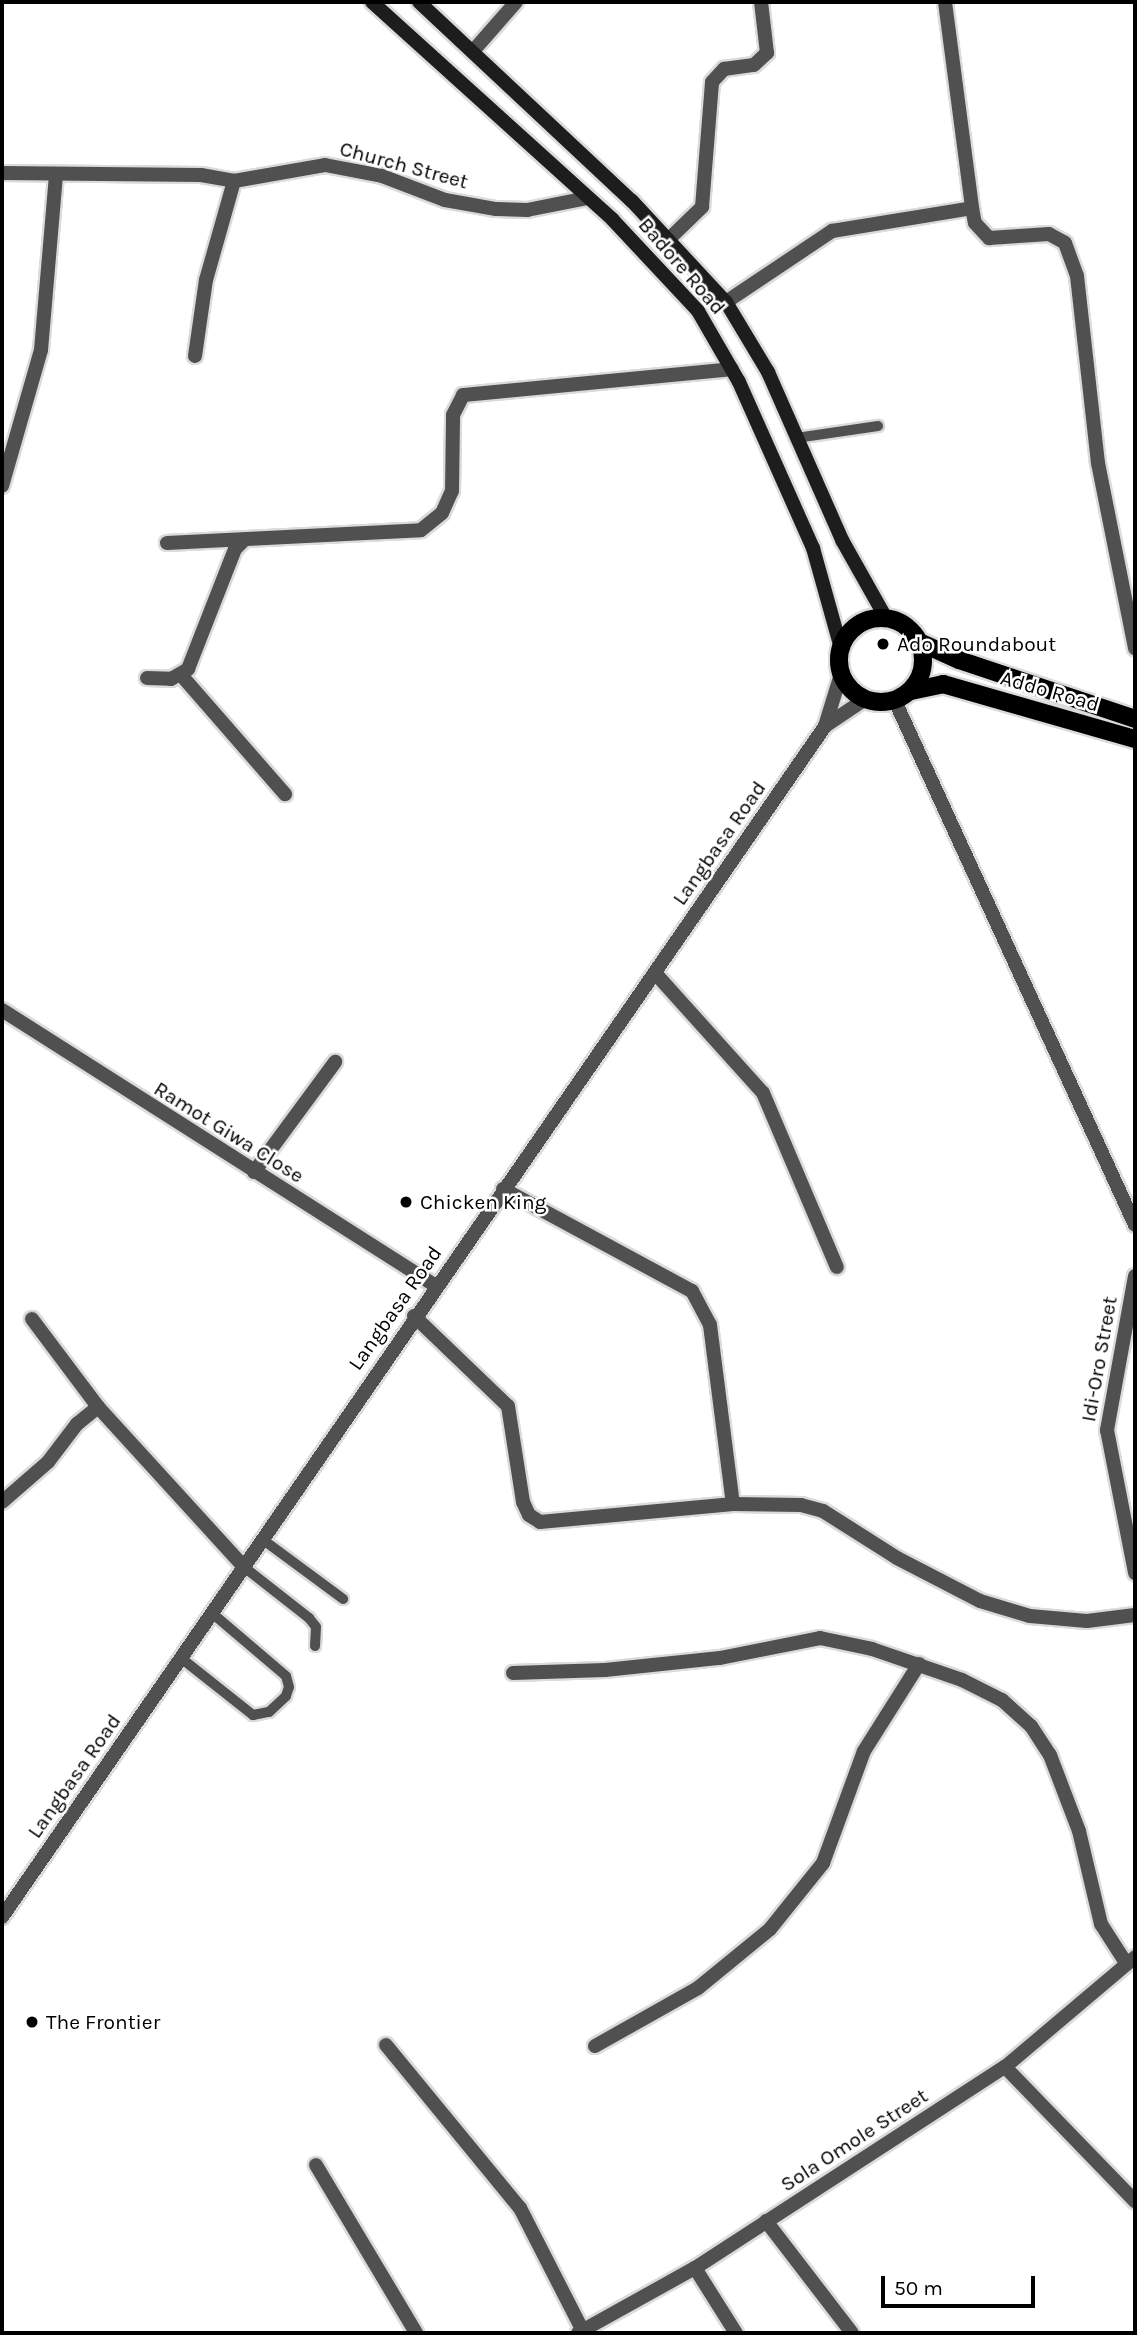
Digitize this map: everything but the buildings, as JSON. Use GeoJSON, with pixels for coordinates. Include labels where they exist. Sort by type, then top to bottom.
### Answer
{"type":"FeatureCollection","features":[{"type":"Feature","properties":{"kind":"main road","name":"Badore Road"},"geometry":{"type":"LineString","coordinates":[[372,2],[654,261],[698,311],[732,369],[813,548],[839,641]]}},
{"type":"Feature","properties":{"kind":"main road","name":"Badore Road"},"geometry":{"type":"LineString","coordinates":[[419,2],[670,238],[726,302],[768,372],[842,540],[886,618]]}},
{"type":"Feature","properties":{"kind":"main road"},"geometry":{"type":"LineString","coordinates":[[886,618],[904,625],[917,641],[922,671],[911,691],[895,701],[864,700],[850,689],[841,674],[839,641],[865,621],[886,618]]}},
{"type":"Feature","properties":{"kind":"main road","name":"Addo Road"},"geometry":{"type":"LineString","coordinates":[[917,641],[959,660],[1135,719]]}},
{"type":"Feature","properties":{"kind":"main road","name":"Addo Road"},"geometry":{"type":"LineString","coordinates":[[911,691],[943,684],[1135,740]]}},
{"type":"Feature","properties":{"kind":"street"},"geometry":{"type":"LineString","coordinates":[[473,51],[516,2]]}},
{"type":"Feature","properties":{"kind":"street"},"geometry":{"type":"LineString","coordinates":[[670,238],[702,207],[712,82],[724,69],[754,65],[767,53],[761,2]]}},
{"type":"Feature","properties":{"kind":"street"},"geometry":{"type":"LineString","coordinates":[[945,2],[975,223],[989,238],[1049,234],[1065,243],[1073,258],[1098,463],[1135,648]]}},
{"type":"Feature","properties":{"kind":"street","name":"Church Street"},"geometry":{"type":"LineString","coordinates":[[2,173],[201,175],[234,181],[325,165],[382,176],[445,200],[496,209],[527,210],[587,198]]}},
{"type":"Feature","properties":{"kind":"street"},"geometry":{"type":"LineString","coordinates":[[2,486],[41,350],[56,175]]}},
{"type":"Feature","properties":{"kind":"street"},"geometry":{"type":"LineString","coordinates":[[195,356],[206,280],[234,181]]}},
{"type":"Feature","properties":{"kind":"street"},"geometry":{"type":"LineString","coordinates":[[726,302],[832,231],[972,208]]}},
{"type":"Feature","properties":{"kind":"street"},"geometry":{"type":"LineString","coordinates":[[167,543],[242,542],[421,530],[442,513],[452,491],[453,415],[463,396],[732,369]]}},
{"type":"Feature","properties":{"kind":"street"},"geometry":{"type":"LineString","coordinates":[[147,678],[181,676],[188,669],[235,549],[242,542]]}},
{"type":"Feature","properties":{"kind":"street"},"geometry":{"type":"LineString","coordinates":[[825,726],[841,674]]}},
{"type":"Feature","properties":{"kind":"street"},"geometry":{"type":"LineString","coordinates":[[181,676],[285,794]]}},
{"type":"Feature","properties":{"kind":"street"},"geometry":{"type":"LineString","coordinates":[[825,726],[864,700]]}},
{"type":"Feature","properties":{"kind":"street"},"geometry":{"type":"LineString","coordinates":[[895,701],[1135,1225]]}},
{"type":"Feature","properties":{"kind":"street","name":"Langbasa Road"},"geometry":{"type":"LineString","coordinates":[[2,1917],[414,1316],[825,726]]}},
{"type":"Feature","properties":{"kind":"street"},"geometry":{"type":"LineString","coordinates":[[655,972],[763,1093],[837,1267]]}},
{"type":"Feature","properties":{"kind":"street","name":"Ramot Giwa Close"},"geometry":{"type":"LineString","coordinates":[[2,1010],[436,1286]]}},
{"type":"Feature","properties":{"kind":"street"},"geometry":{"type":"LineString","coordinates":[[254,1172],[335,1062]]}},
{"type":"Feature","properties":{"kind":"street"},"geometry":{"type":"LineString","coordinates":[[503,1188],[692,1291],[710,1325],[733,1504]]}},
{"type":"Feature","properties":{"kind":"street","name":"Idi-Oro Street"},"geometry":{"type":"LineString","coordinates":[[1135,1276],[1107,1430],[1135,1573]]}},
{"type":"Feature","properties":{"kind":"street"},"geometry":{"type":"LineString","coordinates":[[414,1316],[508,1406],[528,1515],[540,1522],[733,1504],[801,1505],[823,1511],[897,1558],[980,1601],[1030,1616],[1087,1622],[1135,1615]]}},
{"type":"Feature","properties":{"kind":"street"},"geometry":{"type":"LineString","coordinates":[[32,1319],[98,1407],[244,1567]]}},
{"type":"Feature","properties":{"kind":"street"},"geometry":{"type":"LineString","coordinates":[[2,1502],[48,1462],[77,1424],[98,1407]]}},
{"type":"Feature","properties":{"kind":"street"},"geometry":{"type":"LineString","coordinates":[[513,1672],[669,1663],[820,1638],[919,1664],[1002,1700],[1031,1726],[1051,1755],[1079,1831],[1101,1924],[1130,1960]]}},
{"type":"Feature","properties":{"kind":"street"},"geometry":{"type":"LineString","coordinates":[[595,2046],[698,1989],[770,1929],[823,1863],[864,1751],[919,1664]]}},
{"type":"Feature","properties":{"kind":"street","name":"Sola Omole Street"},"geometry":{"type":"LineString","coordinates":[[581,2332],[695,2268],[1005,2067],[1130,1960]]}},
{"type":"Feature","properties":{"kind":"street"},"geometry":{"type":"LineString","coordinates":[[386,2045],[520,2208],[581,2332]]}},
{"type":"Feature","properties":{"kind":"street"},"geometry":{"type":"LineString","coordinates":[[1005,2067],[1135,2201]]}},
{"type":"Feature","properties":{"kind":"street"},"geometry":{"type":"LineString","coordinates":[[316,2165],[416,2333]]}},
{"type":"Feature","properties":{"kind":"street"},"geometry":{"type":"LineString","coordinates":[[766,2221],[852,2333]]}},
{"type":"Feature","properties":{"kind":"street"},"geometry":{"type":"LineString","coordinates":[[695,2268],[736,2333]]}},
{"type":"Feature","properties":{"kind":"lane"},"geometry":{"type":"LineString","coordinates":[[796,438],[878,426]]}},
{"type":"Feature","properties":{"kind":"lane"},"geometry":{"type":"LineString","coordinates":[[262,1539],[343,1599]]}},
{"type":"Feature","properties":{"kind":"lane"},"geometry":{"type":"LineString","coordinates":[[244,1567],[309,1618],[317,1632],[315,1646]]}},
{"type":"Feature","properties":{"kind":"lane"},"geometry":{"type":"LineString","coordinates":[[181,1658],[253,1715],[269,1712],[286,1696],[289,1687],[286,1676],[212,1613]]}},
{"type":"Feature","properties":{"kind":"place","name":"Ado Roundabout"},"geometry":{"type":"Point","coordinates":[883,644]}},
{"type":"Feature","properties":{"kind":"place","name":"Chicken King"},"geometry":{"type":"Point","coordinates":[406,1202]}},
{"type":"Feature","properties":{"kind":"place","name":"The Frontier"},"geometry":{"type":"Point","coordinates":[32,2022]}}]}
